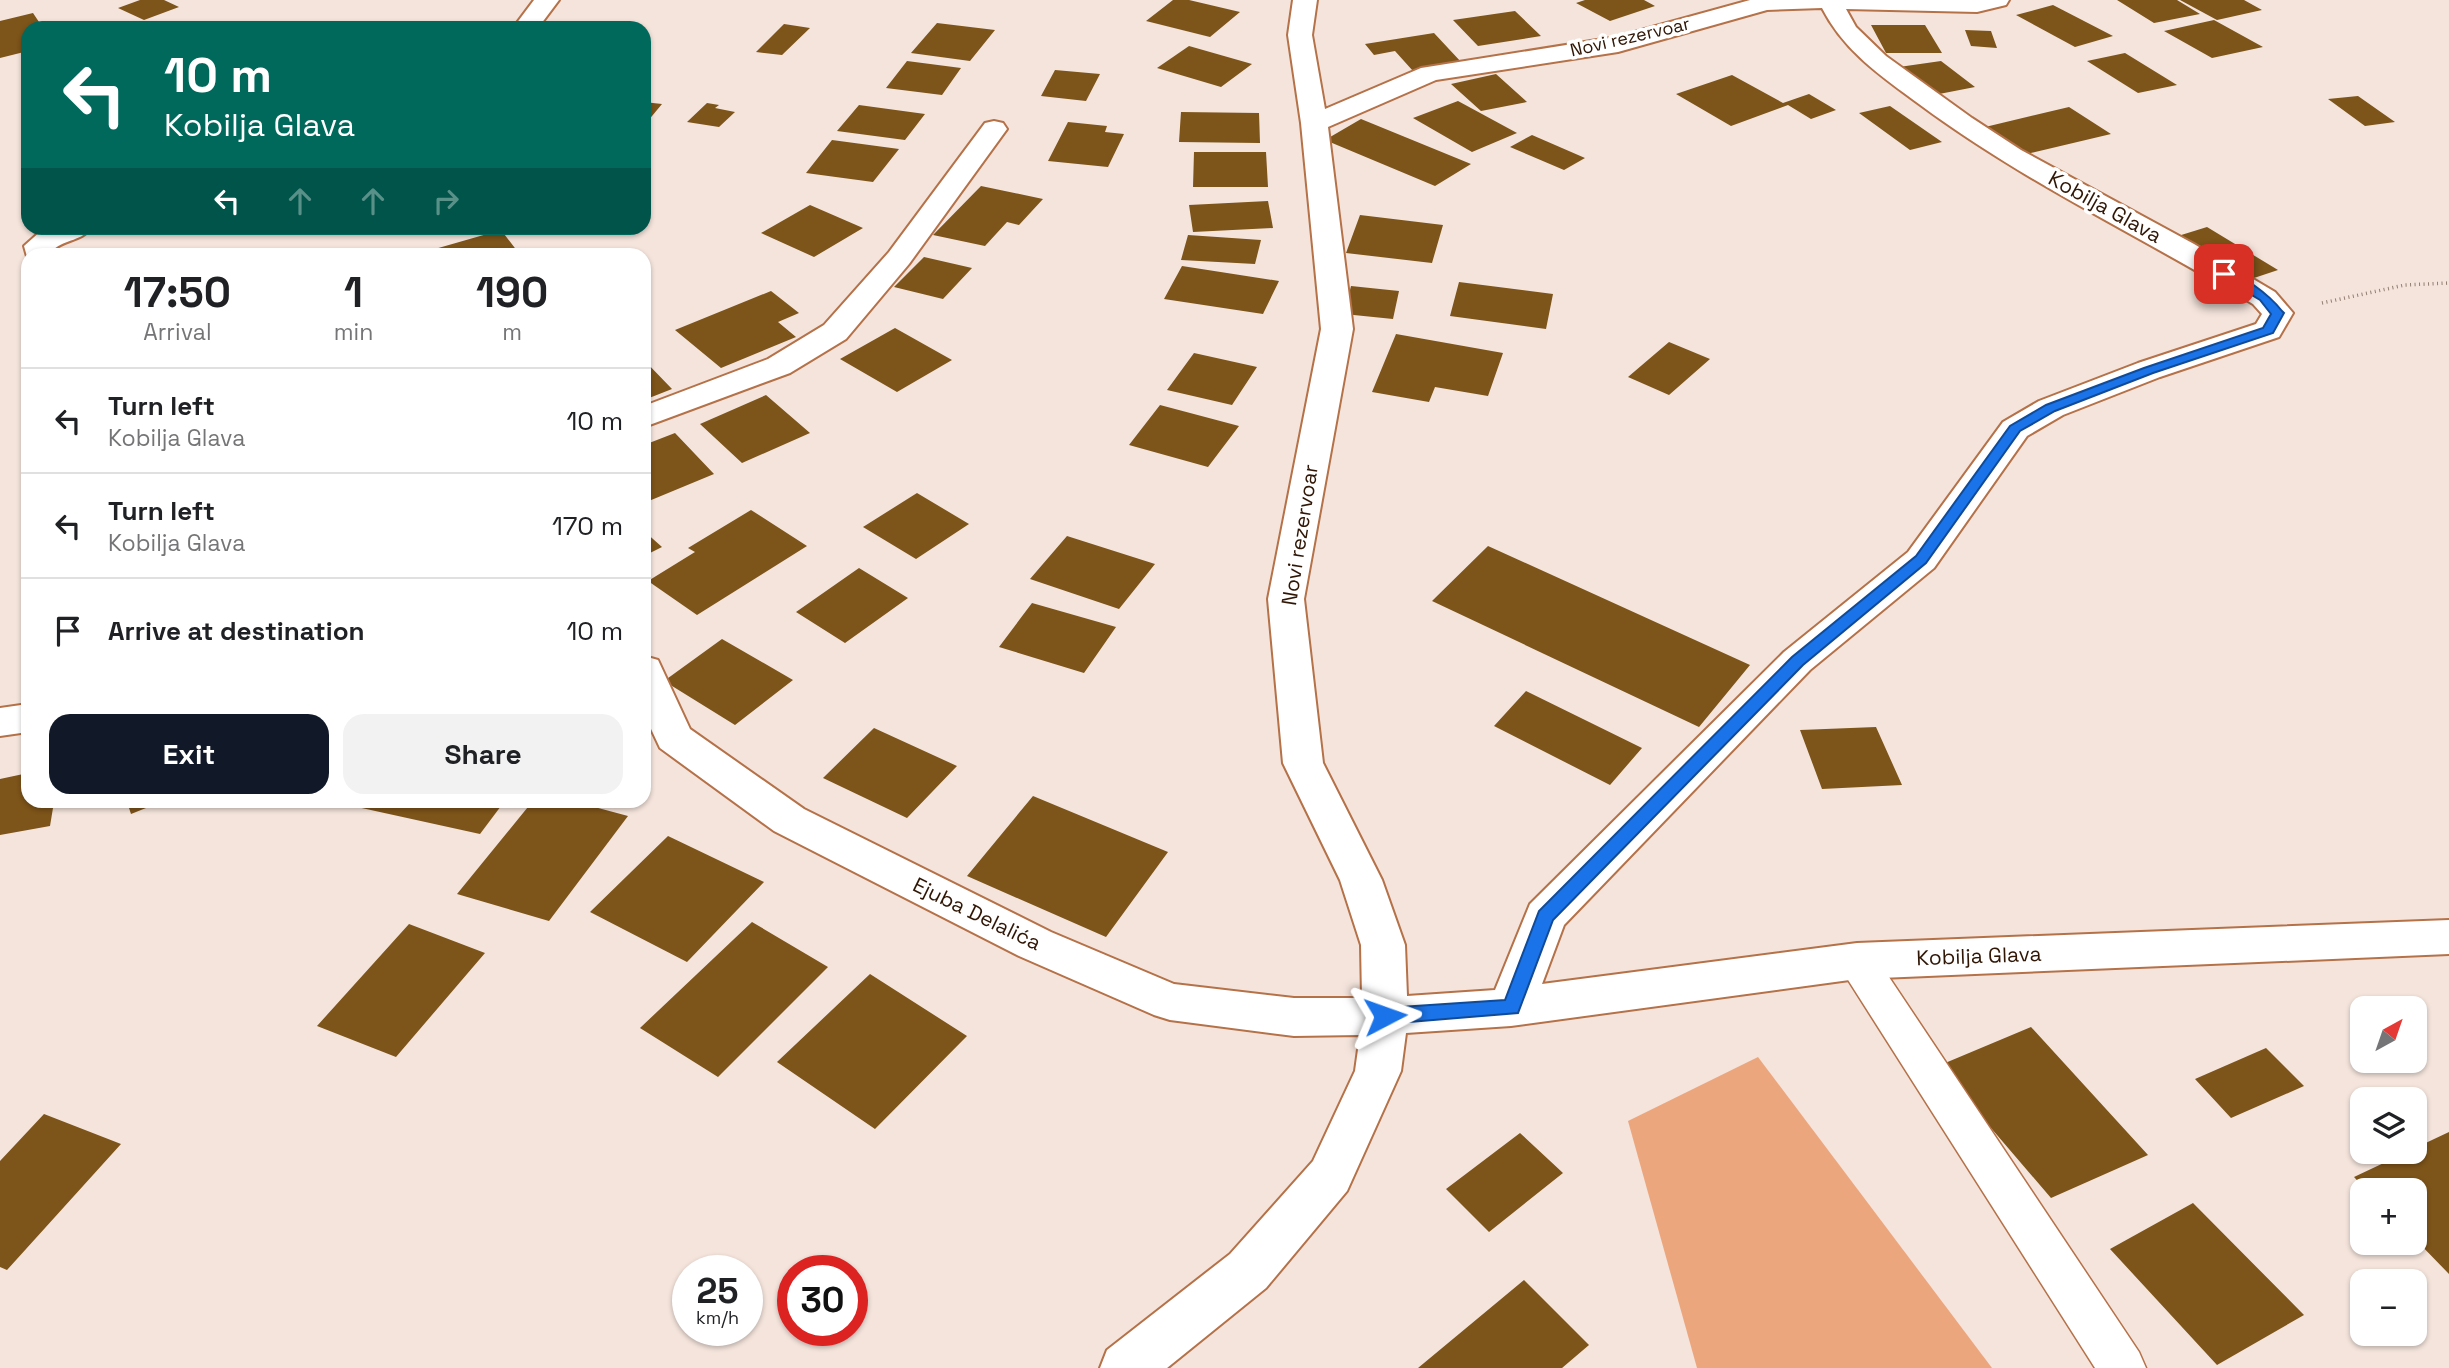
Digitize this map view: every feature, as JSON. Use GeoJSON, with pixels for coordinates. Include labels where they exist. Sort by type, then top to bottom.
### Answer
{"type":"FeatureCollection","features":[{"type":"Feature","properties":{"kind":"street"},"geometry":{"type":"LineString","coordinates":[[530,21],[547,0]]}},
{"type":"Feature","properties":{"kind":"street","name":"Novi rezervoar"},"geometry":{"type":"LineString","coordinates":[[1305,0],[1300,35],[1314,123],[1337,329],[1286,599],[1303,763],[1362,880],[1383,945],[1385,1016]]}},
{"type":"Feature","properties":{"kind":"street","name":"Novi rezervoar"},"geometry":{"type":"LineString","coordinates":[[1314,123],[1430,73],[1618,44],[1768,1],[1977,5],[1997,0]]}},
{"type":"Feature","properties":{"kind":"street","name":"Kobilja Glava"},"geometry":{"type":"LineString","coordinates":[[1830,1],[1846,31],[1877,61],[1963,124],[2011,156],[2184,250],[2264,298],[2278,313]]}},
{"type":"Feature","properties":{"kind":"street"},"geometry":{"type":"LineString","coordinates":[[651,414],[779,366],[835,332],[899,258],[995,129]]}},
{"type":"Feature","properties":{"kind":"street"},"geometry":{"type":"LineString","coordinates":[[39,248],[55,235]]}},
{"type":"Feature","properties":{"kind":"street"},"geometry":{"type":"LineString","coordinates":[[1511,1007],[1545,916],[1797,661],[1921,560],[2015,429],[2051,408],[2148,370],[2268,330],[2278,313]]}},
{"type":"Feature","properties":{"kind":"street","name":"Ejuba Delalića"},"geometry":{"type":"LineString","coordinates":[[651,697],[659,729],[789,820],[1035,944],[1170,1002],[1294,1017],[1385,1016]]}},
{"type":"Feature","properties":{"kind":"street"},"geometry":{"type":"LineString","coordinates":[[0,722],[21,719]]}},
{"type":"Feature","properties":{"kind":"street","name":"Kobilja Glava"},"geometry":{"type":"LineString","coordinates":[[1385,1016],[1511,1007],[1857,961],[2449,937]]}},
{"type":"Feature","properties":{"kind":"street"},"geometry":{"type":"LineString","coordinates":[[1126,1368],[1248,1271],[1329,1176],[1378,1070],[1385,1016]]}},
{"type":"Feature","properties":{"kind":"lane"},"geometry":{"type":"LineString","coordinates":[[1857,961],[2122,1368]]}},
{"type":"Feature","properties":{"kind":"path"},"geometry":{"type":"LineString","coordinates":[[2278,313],[2405,285],[2449,283]]}},
{"type":"Feature","properties":{"kind":"shaded area"},"geometry":{"type":"Polygon","coordinates":[[[1758,1057],[1992,1368],[1697,1368],[1628,1121],[1758,1057]]]}},
{"type":"Feature","properties":{"kind":"building"},"geometry":{"type":"Polygon","coordinates":[[[140,0],[164,0],[179,7],[144,20],[118,8],[140,0]]]}},
{"type":"Feature","properties":{"kind":"building"},"geometry":{"type":"Polygon","coordinates":[[[1173,0],[1189,0],[1240,12],[1210,37],[1146,21],[1173,0]]]}},
{"type":"Feature","properties":{"kind":"building"},"geometry":{"type":"Polygon","coordinates":[[[1585,0],[1644,0],[1655,6],[1610,21],[1576,3],[1585,0]]]}},
{"type":"Feature","properties":{"kind":"building"},"geometry":{"type":"Polygon","coordinates":[[[2117,0],[2177,0],[2200,14],[2154,23],[2117,0]]]}},
{"type":"Feature","properties":{"kind":"building"},"geometry":{"type":"Polygon","coordinates":[[[2180,0],[2244,0],[2262,10],[2217,20],[2180,0]]]}},
{"type":"Feature","properties":{"kind":"building"},"geometry":{"type":"Polygon","coordinates":[[[2053,5],[2113,36],[2075,47],[2016,15],[2053,5]]]}},
{"type":"Feature","properties":{"kind":"building"},"geometry":{"type":"Polygon","coordinates":[[[1515,11],[1541,36],[1478,46],[1453,20],[1515,11]]]}},
{"type":"Feature","properties":{"kind":"building"},"geometry":{"type":"Polygon","coordinates":[[[33,13],[38,21],[21,21],[21,53],[0,58],[0,21],[33,13]]]}},
{"type":"Feature","properties":{"kind":"building"},"geometry":{"type":"Polygon","coordinates":[[[2214,20],[2263,47],[2212,58],[2164,31],[2214,20]]]}},
{"type":"Feature","properties":{"kind":"building"},"geometry":{"type":"Polygon","coordinates":[[[937,23],[995,30],[970,61],[911,53],[937,23]]]}},
{"type":"Feature","properties":{"kind":"building"},"geometry":{"type":"Polygon","coordinates":[[[784,24],[810,28],[782,55],[756,52],[784,24]]]}},
{"type":"Feature","properties":{"kind":"building"},"geometry":{"type":"Polygon","coordinates":[[[1871,25],[1925,25],[1942,53],[1886,53],[1871,25]]]}},
{"type":"Feature","properties":{"kind":"building"},"geometry":{"type":"Polygon","coordinates":[[[1965,30],[1991,31],[1997,48],[1971,46],[1965,30]]]}},
{"type":"Feature","properties":{"kind":"building"},"geometry":{"type":"Polygon","coordinates":[[[1434,33],[1462,63],[1413,71],[1395,51],[1374,55],[1365,44],[1434,33]]]}},
{"type":"Feature","properties":{"kind":"building"},"geometry":{"type":"Polygon","coordinates":[[[1189,46],[1252,64],[1221,87],[1157,68],[1189,46]]]}},
{"type":"Feature","properties":{"kind":"building"},"geometry":{"type":"Polygon","coordinates":[[[2125,53],[2177,85],[2138,93],[2087,61],[2125,53]]]}},
{"type":"Feature","properties":{"kind":"building"},"geometry":{"type":"Polygon","coordinates":[[[907,61],[961,68],[942,95],[886,88],[907,61]]]}},
{"type":"Feature","properties":{"kind":"building"},"geometry":{"type":"Polygon","coordinates":[[[1941,61],[1975,87],[1934,95],[1899,67],[1941,61]]]}},
{"type":"Feature","properties":{"kind":"building"},"geometry":{"type":"Polygon","coordinates":[[[1055,70],[1100,74],[1086,101],[1041,96],[1055,70]]]}},
{"type":"Feature","properties":{"kind":"building"},"geometry":{"type":"Polygon","coordinates":[[[1496,74],[1527,102],[1481,111],[1451,84],[1496,74]]]}},
{"type":"Feature","properties":{"kind":"building"},"geometry":{"type":"Polygon","coordinates":[[[1732,75],[1783,103],[1809,94],[1836,110],[1811,119],[1788,105],[1731,126],[1676,94],[1732,75]]]}},
{"type":"Feature","properties":{"kind":"building"},"geometry":{"type":"Polygon","coordinates":[[[2358,96],[2395,122],[2365,126],[2328,99],[2358,96]]]}},
{"type":"Feature","properties":{"kind":"building"},"geometry":{"type":"Polygon","coordinates":[[[1458,101],[1517,133],[1472,152],[1413,118],[1458,101]]]}},
{"type":"Feature","properties":{"kind":"building"},"geometry":{"type":"Polygon","coordinates":[[[651,103],[662,104],[651,117],[651,103]]]}},
{"type":"Feature","properties":{"kind":"building"},"geometry":{"type":"Polygon","coordinates":[[[707,103],[719,105],[715,108],[735,112],[719,127],[687,122],[707,103]]]}},
{"type":"Feature","properties":{"kind":"building"},"geometry":{"type":"Polygon","coordinates":[[[859,105],[925,114],[905,140],[837,131],[859,105]]]}},
{"type":"Feature","properties":{"kind":"building"},"geometry":{"type":"Polygon","coordinates":[[[1890,106],[1942,142],[1910,150],[1859,113],[1890,106]]]}},
{"type":"Feature","properties":{"kind":"building"},"geometry":{"type":"Polygon","coordinates":[[[2069,107],[2111,134],[2022,155],[1981,128],[2069,107]]]}},
{"type":"Feature","properties":{"kind":"building"},"geometry":{"type":"Polygon","coordinates":[[[1181,112],[1259,113],[1260,143],[1179,142],[1181,112]]]}},
{"type":"Feature","properties":{"kind":"building"},"geometry":{"type":"Polygon","coordinates":[[[1361,119],[1471,164],[1435,186],[1325,140],[1361,119]]]}},
{"type":"Feature","properties":{"kind":"building"},"geometry":{"type":"Polygon","coordinates":[[[1068,122],[1107,126],[1105,132],[1124,134],[1108,167],[1048,161],[1068,122]]]}},
{"type":"Feature","properties":{"kind":"building"},"geometry":{"type":"Polygon","coordinates":[[[1532,135],[1585,158],[1564,170],[1510,147],[1532,135]]]}},
{"type":"Feature","properties":{"kind":"building"},"geometry":{"type":"Polygon","coordinates":[[[832,140],[899,149],[873,182],[806,173],[832,140]]]}},
{"type":"Feature","properties":{"kind":"building"},"geometry":{"type":"Polygon","coordinates":[[[1194,152],[1266,152],[1268,187],[1193,187],[1194,152]]]}},
{"type":"Feature","properties":{"kind":"building"},"geometry":{"type":"Polygon","coordinates":[[[981,186],[1043,199],[1019,225],[1007,222],[985,246],[933,235],[981,186]]]}},
{"type":"Feature","properties":{"kind":"building"},"geometry":{"type":"Polygon","coordinates":[[[1268,201],[1273,228],[1193,232],[1189,205],[1268,201]]]}},
{"type":"Feature","properties":{"kind":"building"},"geometry":{"type":"Polygon","coordinates":[[[810,205],[863,228],[814,257],[761,233],[810,205]]]}},
{"type":"Feature","properties":{"kind":"building"},"geometry":{"type":"Polygon","coordinates":[[[1360,215],[1443,225],[1432,263],[1346,253],[1360,215]]]}},
{"type":"Feature","properties":{"kind":"building"},"geometry":{"type":"Polygon","coordinates":[[[2207,227],[2278,270],[2248,280],[2178,236],[2207,227]]]}},
{"type":"Feature","properties":{"kind":"building"},"geometry":{"type":"Polygon","coordinates":[[[484,235],[505,235],[515,248],[438,248],[484,235]]]}},
{"type":"Feature","properties":{"kind":"building"},"geometry":{"type":"Polygon","coordinates":[[[1188,235],[1261,240],[1255,264],[1181,260],[1188,235]]]}},
{"type":"Feature","properties":{"kind":"building"},"geometry":{"type":"Polygon","coordinates":[[[924,257],[972,268],[943,299],[894,287],[924,257]]]}},
{"type":"Feature","properties":{"kind":"building"},"geometry":{"type":"Polygon","coordinates":[[[1182,266],[1279,281],[1263,314],[1164,299],[1182,266]]]}},
{"type":"Feature","properties":{"kind":"building"},"geometry":{"type":"Polygon","coordinates":[[[1459,282],[1553,294],[1546,329],[1450,316],[1459,282]]]}},
{"type":"Feature","properties":{"kind":"building"},"geometry":{"type":"Polygon","coordinates":[[[1351,286],[1399,291],[1393,319],[1344,314],[1351,286]]]}},
{"type":"Feature","properties":{"kind":"building"},"geometry":{"type":"Polygon","coordinates":[[[771,291],[799,313],[778,322],[796,337],[721,368],[675,330],[771,291]]]}},
{"type":"Feature","properties":{"kind":"building"},"geometry":{"type":"Polygon","coordinates":[[[895,328],[952,360],[897,392],[840,359],[895,328]]]}},
{"type":"Feature","properties":{"kind":"building"},"geometry":{"type":"Polygon","coordinates":[[[1396,334],[1503,353],[1488,396],[1435,387],[1429,402],[1372,392],[1396,334]]]}},
{"type":"Feature","properties":{"kind":"building"},"geometry":{"type":"Polygon","coordinates":[[[1669,342],[1710,359],[1669,395],[1628,377],[1669,342]]]}},
{"type":"Feature","properties":{"kind":"building"},"geometry":{"type":"Polygon","coordinates":[[[1194,353],[1257,367],[1232,405],[1167,390],[1194,353]]]}},
{"type":"Feature","properties":{"kind":"building"},"geometry":{"type":"Polygon","coordinates":[[[651,367],[672,389],[651,397],[651,367]]]}},
{"type":"Feature","properties":{"kind":"building"},"geometry":{"type":"Polygon","coordinates":[[[766,395],[810,433],[742,463],[700,424],[766,395]]]}},
{"type":"Feature","properties":{"kind":"building"},"geometry":{"type":"Polygon","coordinates":[[[1160,405],[1239,426],[1208,467],[1129,445],[1160,405]]]}},
{"type":"Feature","properties":{"kind":"building"},"geometry":{"type":"Polygon","coordinates":[[[675,433],[714,474],[651,500],[651,442],[675,433]]]}},
{"type":"Feature","properties":{"kind":"building"},"geometry":{"type":"Polygon","coordinates":[[[917,493],[969,524],[916,559],[863,527],[917,493]]]}},
{"type":"Feature","properties":{"kind":"building"},"geometry":{"type":"Polygon","coordinates":[[[751,510],[807,546],[697,615],[651,583],[651,579],[695,552],[688,548],[751,510]]]}},
{"type":"Feature","properties":{"kind":"building"},"geometry":{"type":"Polygon","coordinates":[[[1067,536],[1155,564],[1119,609],[1030,579],[1067,536]]]}},
{"type":"Feature","properties":{"kind":"building"},"geometry":{"type":"Polygon","coordinates":[[[651,537],[662,547],[651,552],[651,537]]]}},
{"type":"Feature","properties":{"kind":"building"},"geometry":{"type":"Polygon","coordinates":[[[1488,546],[1750,665],[1699,727],[1432,601],[1488,546]]]}},
{"type":"Feature","properties":{"kind":"building"},"geometry":{"type":"Polygon","coordinates":[[[859,568],[908,598],[845,643],[796,612],[859,568]]]}},
{"type":"Feature","properties":{"kind":"building"},"geometry":{"type":"Polygon","coordinates":[[[1032,603],[1116,627],[1084,673],[999,647],[1032,603]]]}},
{"type":"Feature","properties":{"kind":"building"},"geometry":{"type":"Polygon","coordinates":[[[722,639],[793,680],[735,725],[664,681],[722,639]]]}},
{"type":"Feature","properties":{"kind":"building"},"geometry":{"type":"Polygon","coordinates":[[[1526,691],[1642,748],[1610,785],[1494,726],[1526,691]]]}},
{"type":"Feature","properties":{"kind":"building"},"geometry":{"type":"Polygon","coordinates":[[[1876,727],[1902,785],[1822,789],[1800,730],[1876,727]]]}},
{"type":"Feature","properties":{"kind":"building"},"geometry":{"type":"Polygon","coordinates":[[[874,728],[957,766],[907,818],[823,778],[874,728]]]}},
{"type":"Feature","properties":{"kind":"building"},"geometry":{"type":"Polygon","coordinates":[[[21,774],[21,808],[53,808],[50,826],[0,835],[0,779],[21,774]]]}},
{"type":"Feature","properties":{"kind":"building"},"geometry":{"type":"Polygon","coordinates":[[[1033,796],[1168,852],[1106,937],[967,876],[1033,796]]]}},
{"type":"Feature","properties":{"kind":"building"},"geometry":{"type":"Polygon","coordinates":[[[129,808],[146,808],[131,814],[129,808]]]}},
{"type":"Feature","properties":{"kind":"building"},"geometry":{"type":"Polygon","coordinates":[[[362,808],[500,808],[480,834],[362,808]]]}},
{"type":"Feature","properties":{"kind":"building"},"geometry":{"type":"Polygon","coordinates":[[[527,808],[598,808],[628,816],[549,921],[457,894],[527,808]]]}},
{"type":"Feature","properties":{"kind":"building"},"geometry":{"type":"Polygon","coordinates":[[[668,836],[764,882],[687,962],[590,912],[668,836]]]}},
{"type":"Feature","properties":{"kind":"building"},"geometry":{"type":"Polygon","coordinates":[[[752,922],[828,967],[718,1077],[640,1028],[752,922]]]}},
{"type":"Feature","properties":{"kind":"building"},"geometry":{"type":"Polygon","coordinates":[[[409,924],[485,953],[396,1057],[317,1026],[409,924]]]}},
{"type":"Feature","properties":{"kind":"building"},"geometry":{"type":"Polygon","coordinates":[[[870,974],[967,1036],[875,1129],[777,1062],[870,974]]]}},
{"type":"Feature","properties":{"kind":"building"},"geometry":{"type":"Polygon","coordinates":[[[2031,1027],[2148,1155],[2051,1198],[1938,1066],[2031,1027]]]}},
{"type":"Feature","properties":{"kind":"building"},"geometry":{"type":"Polygon","coordinates":[[[2266,1048],[2304,1086],[2231,1118],[2195,1079],[2266,1048]]]}},
{"type":"Feature","properties":{"kind":"building"},"geometry":{"type":"Polygon","coordinates":[[[44,1114],[121,1144],[7,1270],[0,1267],[0,1161],[44,1114]]]}},
{"type":"Feature","properties":{"kind":"building"},"geometry":{"type":"Polygon","coordinates":[[[2449,1132],[2449,1274],[2427,1251],[2427,1178],[2354,1177],[2382,1164],[2427,1164],[2427,1142],[2449,1132]]]}},
{"type":"Feature","properties":{"kind":"building"},"geometry":{"type":"Polygon","coordinates":[[[1520,1133],[1563,1173],[1489,1232],[1446,1189],[1520,1133]]]}},
{"type":"Feature","properties":{"kind":"building"},"geometry":{"type":"Polygon","coordinates":[[[2193,1203],[2304,1315],[2217,1365],[2110,1249],[2193,1203]]]}},
{"type":"Feature","properties":{"kind":"building"},"geometry":{"type":"Polygon","coordinates":[[[1524,1280],[1589,1345],[1562,1368],[1418,1368],[1524,1280]]]}},
{"type":"Feature","properties":{"kind":"route"},"geometry":{"type":"LineString","coordinates":[[1385,1016],[1511,1007],[1545,916],[1797,661],[1921,560],[2015,429],[2051,408],[2148,370],[2268,330],[2278,313],[2264,298],[2224,274]]}}]}
